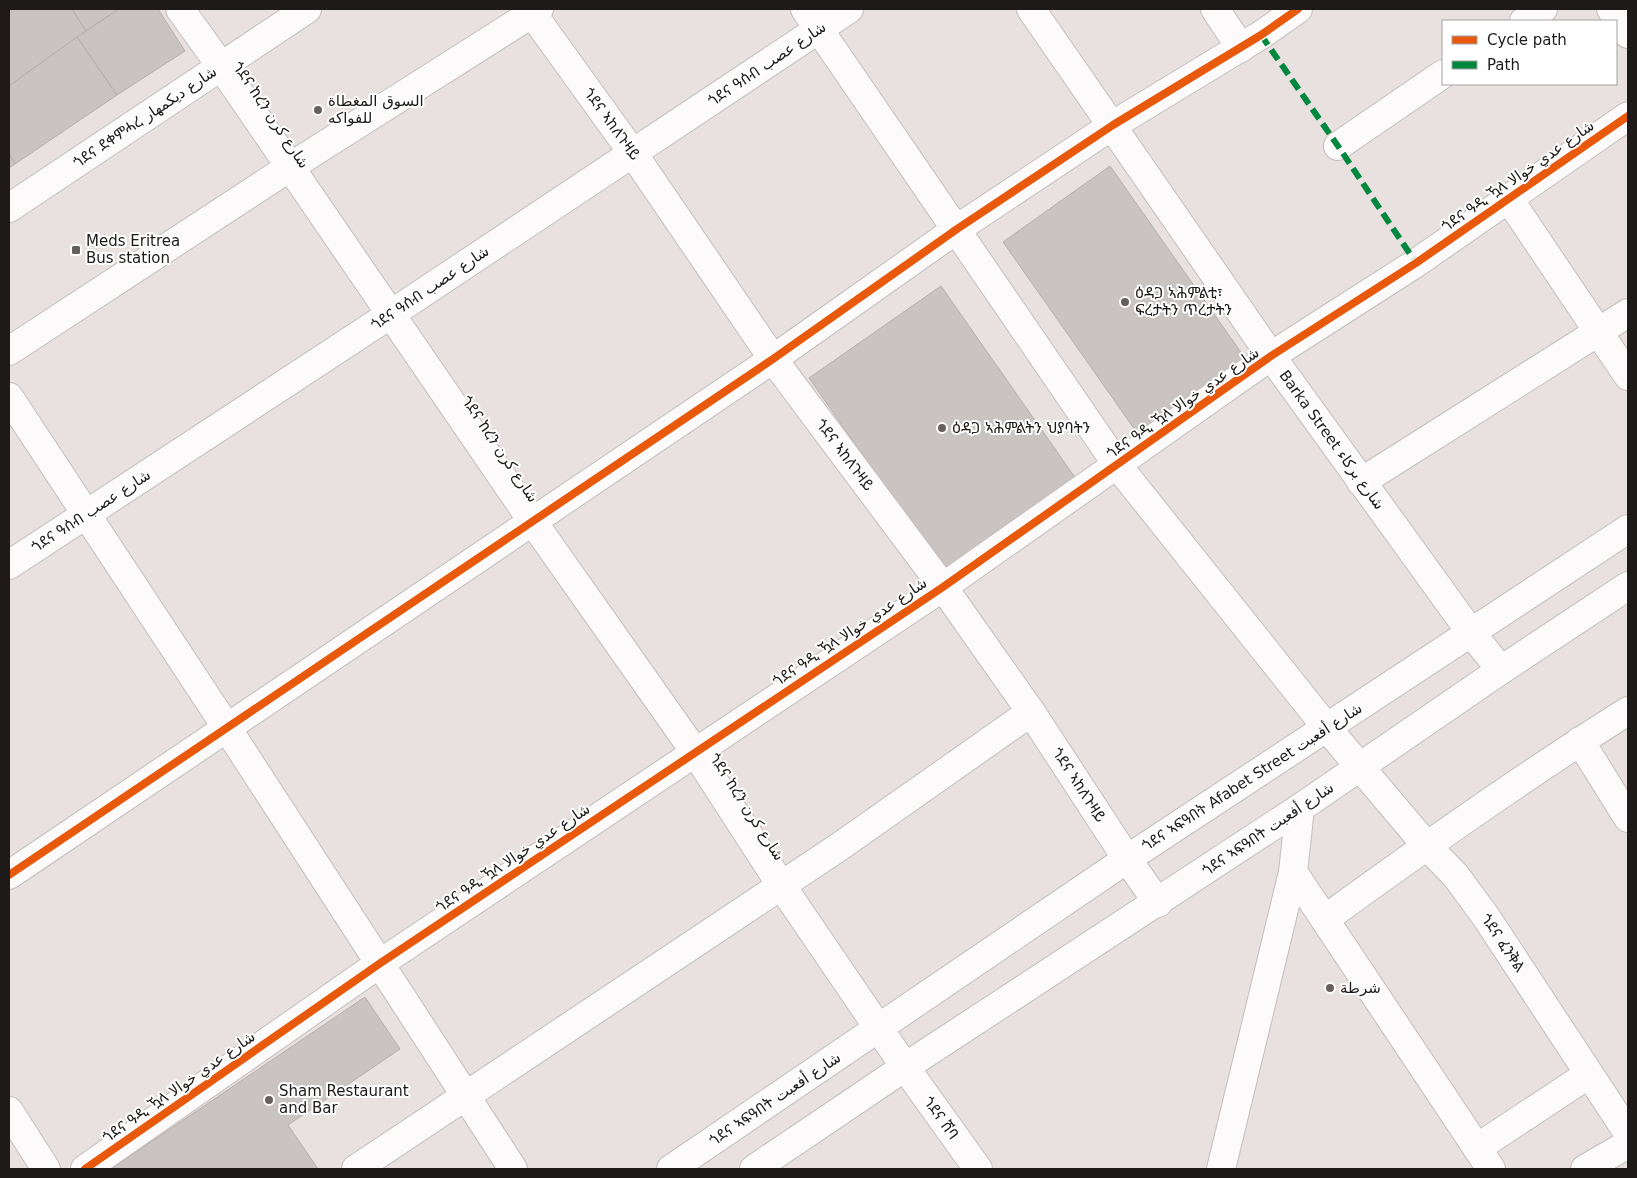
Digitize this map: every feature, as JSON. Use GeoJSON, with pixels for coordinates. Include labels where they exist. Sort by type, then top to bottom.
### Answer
{"type":"FeatureCollection","features":[{"type":"Feature","properties":{"kind":"main road","name":"ጎደና ከረን شارع كرن"},"geometry":{"type":"LineString","coordinates":[[180,9],[533,522],[695,752],[781,885],[905,1067]]}},
{"type":"Feature","properties":{"kind":"main road","name":"ጎደና ደቀምሓረ شارع ديكمهار"},"geometry":{"type":"LineString","coordinates":[[9,208],[307,9]]}},
{"type":"Feature","properties":{"kind":"main road","name":"ጎደና ዓሰብ شارع عصب"},"geometry":{"type":"LineString","coordinates":[[9,565],[391,314],[632,152],[812,19],[849,9]]}},
{"type":"Feature","properties":{"kind":"main road","name":"Barka Street شارع بركاء"},"geometry":{"type":"LineString","coordinates":[[1031,9],[1272,356],[1472,634],[1501,670]]}},
{"type":"Feature","properties":{"kind":"main road"},"geometry":{"type":"LineString","coordinates":[[1215,9],[1241,48]]}},
{"type":"Feature","properties":{"kind":"main road"},"geometry":{"type":"LineString","coordinates":[[9,875],[773,359],[957,228],[1113,125],[1241,48],[1298,9]]}},
{"type":"Feature","properties":{"kind":"main road"},"geometry":{"type":"LineString","coordinates":[[1526,20],[1543,9]]}},
{"type":"Feature","properties":{"kind":"main road"},"geometry":{"type":"LineString","coordinates":[[1611,9],[1628,34]]}},
{"type":"Feature","properties":{"kind":"main road"},"geometry":{"type":"LineString","coordinates":[[9,352],[533,10]]}},
{"type":"Feature","properties":{"kind":"main road","name":"ጎደና ኣከለጉዛይ"},"geometry":{"type":"LineString","coordinates":[[533,10],[773,359],[943,587],[1031,712],[1158,903]]}},
{"type":"Feature","properties":{"kind":"main road","name":"ጎደና ፈንቅል"},"geometry":{"type":"LineString","coordinates":[[812,19],[957,228],[1118,466],[1359,767],[1426,845],[1456,876],[1486,917],[1628,1133]]}},
{"type":"Feature","properties":{"kind":"main road"},"geometry":{"type":"LineString","coordinates":[[1338,146],[1442,75]]}},
{"type":"Feature","properties":{"kind":"main road","name":"ጎደና ዓዲ ዃላ شارع عدي خوالا"},"geometry":{"type":"LineString","coordinates":[[85,1169],[379,964],[943,587],[1118,466],[1272,356],[1416,263],[1628,116]]}},
{"type":"Feature","properties":{"kind":"main road"},"geometry":{"type":"LineString","coordinates":[[1509,199],[1628,376]]}},
{"type":"Feature","properties":{"kind":"main road"},"geometry":{"type":"LineString","coordinates":[[1362,482],[1628,313]]}},
{"type":"Feature","properties":{"kind":"main road"},"geometry":{"type":"LineString","coordinates":[[9,397],[228,728],[513,1169]]}},
{"type":"Feature","properties":{"kind":"main road","name":"ጎደና ኣፍዓበት Afabet Street شارع أفعبت"},"geometry":{"type":"LineString","coordinates":[[879,1029],[1127,859],[1472,634],[1628,529]]}},
{"type":"Feature","properties":{"kind":"main road","name":"ጎደና ኣፍዓበት شارع أفعبت"},"geometry":{"type":"LineString","coordinates":[[754,1169],[905,1067],[1158,903],[1628,586]]}},
{"type":"Feature","properties":{"kind":"main road"},"geometry":{"type":"LineString","coordinates":[[1325,919],[1426,845],[1580,741],[1628,711]]}},
{"type":"Feature","properties":{"kind":"main road"},"geometry":{"type":"LineString","coordinates":[[356,1169],[839,847],[1031,712]]}},
{"type":"Feature","properties":{"kind":"main road"},"geometry":{"type":"LineString","coordinates":[[1580,741],[1628,818]]}},
{"type":"Feature","properties":{"kind":"main road"},"geometry":{"type":"LineString","coordinates":[[1221,1169],[1293,872],[1300,808]]}},
{"type":"Feature","properties":{"kind":"main road"},"geometry":{"type":"LineString","coordinates":[[1293,872],[1484,1158],[1589,1074]]}},
{"type":"Feature","properties":{"kind":"main road","name":"ጎደና ኣፍዓበት شارع أفعبت"},"geometry":{"type":"LineString","coordinates":[[671,1169],[879,1029]]}},
{"type":"Feature","properties":{"kind":"main road","name":"ጎደና ሸባ"},"geometry":{"type":"LineString","coordinates":[[905,1067],[978,1169]]}},
{"type":"Feature","properties":{"kind":"main road"},"geometry":{"type":"LineString","coordinates":[[9,1111],[46,1169]]}},
{"type":"Feature","properties":{"kind":"main road"},"geometry":{"type":"LineString","coordinates":[[1585,1169],[1628,1144]]}},
{"type":"Feature","properties":{"kind":"building"},"geometry":{"type":"Polygon","coordinates":[[[14,9],[72,9],[86,31],[9,86],[9,12],[14,9]]]}},
{"type":"Feature","properties":{"kind":"building"},"geometry":{"type":"Polygon","coordinates":[[[72,9],[119,9],[86,31],[72,9]]]}},
{"type":"Feature","properties":{"kind":"building"},"geometry":{"type":"Polygon","coordinates":[[[119,9],[158,9],[185,51],[117,95],[77,37],[119,9]]]}},
{"type":"Feature","properties":{"kind":"building"},"geometry":{"type":"Polygon","coordinates":[[[77,37],[117,95],[15,164],[9,154],[9,86],[77,37]]]}},
{"type":"Feature","properties":{"kind":"building"},"geometry":{"type":"Polygon","coordinates":[[[9,154],[15,164],[9,168],[9,154]]]}},
{"type":"Feature","properties":{"kind":"building","name":"ዕዳጋ ኣሕምልቲ፣ ፍረታትን ጥረታትን"},"geometry":{"type":"Polygon","coordinates":[[[1110,166],[1247,361],[1140,437],[1003,242],[1110,166]]]}},
{"type":"Feature","properties":{"kind":"building","name":"ዕዳጋ ኣሕምልትን ህያባትን"},"geometry":{"type":"Polygon","coordinates":[[[941,286],[1076,479],[944,571],[809,378],[941,286]]]}},
{"type":"Feature","properties":{"kind":"building"},"geometry":{"type":"Polygon","coordinates":[[[365,997],[400,1049],[288,1125],[318,1169],[111,1169],[365,997]]]}},
{"type":"Feature","properties":{"kind":"marked path"},"geometry":{"type":"LineString","coordinates":[[1261,35],[1416,263]]}},
{"type":"Feature","properties":{"kind":"cycle path"},"geometry":{"type":"LineString","coordinates":[[9,875],[773,359],[957,229],[1113,125],[1261,35],[1298,9]]}},
{"type":"Feature","properties":{"kind":"cycle path"},"geometry":{"type":"LineString","coordinates":[[85,1169],[379,964],[943,587],[1271,356],[1416,263],[1628,116]]}},
{"type":"Feature","properties":{"kind":"place","name":"السوق المغطاة للفواكه"},"geometry":{"type":"Point","coordinates":[318,110]}},
{"type":"Feature","properties":{"kind":"place","name":"Meds Eritrea Bus station"},"geometry":{"type":"Point","coordinates":[76,250]}},
{"type":"Feature","properties":{"kind":"place","name":"ዕዳጋ ኣሕምልቲ፣ ፍረታትን ጥረታትን"},"geometry":{"type":"Point","coordinates":[1125,302]}},
{"type":"Feature","properties":{"kind":"place","name":"ዕዳጋ ኣሕምልትን ህያባትን"},"geometry":{"type":"Point","coordinates":[942,428]}},
{"type":"Feature","properties":{"kind":"place","name":"شرطة"},"geometry":{"type":"Point","coordinates":[1330,988]}},
{"type":"Feature","properties":{"kind":"place","name":"Sham Restaurant and Bar"},"geometry":{"type":"Point","coordinates":[269,1100]}}]}
